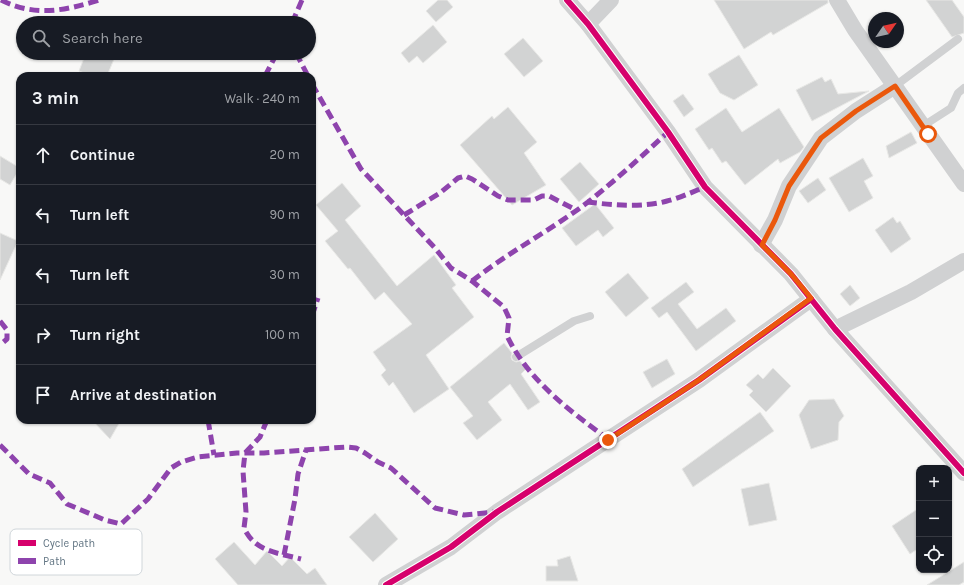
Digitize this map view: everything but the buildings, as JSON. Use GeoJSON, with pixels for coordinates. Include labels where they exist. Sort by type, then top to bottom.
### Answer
{"type":"FeatureCollection","features":[{"type":"Feature","properties":{"kind":"street"},"geometry":{"type":"LineString","coordinates":[[568,0],[588,24],[668,132],[704,187],[791,274],[835,329],[964,473]]}},
{"type":"Feature","properties":{"kind":"street"},"geometry":{"type":"LineString","coordinates":[[588,24],[611,0]]}},
{"type":"Feature","properties":{"kind":"street"},"geometry":{"type":"LineString","coordinates":[[837,0],[855,30],[964,184]]}},
{"type":"Feature","properties":{"kind":"street"},"geometry":{"type":"LineString","coordinates":[[762,245],[775,220],[789,186],[821,138],[856,111],[895,86]]}},
{"type":"Feature","properties":{"kind":"street"},"geometry":{"type":"LineString","coordinates":[[835,329],[911,292],[964,261]]}},
{"type":"Feature","properties":{"kind":"street"},"geometry":{"type":"LineString","coordinates":[[386,585],[451,547],[498,512],[699,380],[811,298]]}},
{"type":"Feature","properties":{"kind":"lane"},"geometry":{"type":"LineString","coordinates":[[895,86],[958,39]]}},
{"type":"Feature","properties":{"kind":"lane"},"geometry":{"type":"LineString","coordinates":[[923,126],[951,108],[958,93],[964,88]]}},
{"type":"Feature","properties":{"kind":"lane"},"geometry":{"type":"LineString","coordinates":[[516,357],[574,321],[590,316]]}},
{"type":"Feature","properties":{"kind":"marked path"},"geometry":{"type":"LineString","coordinates":[[1,0],[26,9],[38,10],[62,9],[99,0]]}},
{"type":"Feature","properties":{"kind":"marked path"},"geometry":{"type":"LineString","coordinates":[[295,16],[302,0]]}},
{"type":"Feature","properties":{"kind":"marked path"},"geometry":{"type":"LineString","coordinates":[[267,72],[273,60]]}},
{"type":"Feature","properties":{"kind":"marked path"},"geometry":{"type":"LineString","coordinates":[[300,60],[306,72]]}},
{"type":"Feature","properties":{"kind":"marked path"},"geometry":{"type":"LineString","coordinates":[[316,91],[361,169],[435,248],[451,268],[472,281],[504,307],[509,318],[507,336],[516,352],[538,381],[565,406],[609,440]]}},
{"type":"Feature","properties":{"kind":"marked path"},"geometry":{"type":"LineString","coordinates":[[472,281],[486,270],[588,202],[619,177],[668,132]]}},
{"type":"Feature","properties":{"kind":"marked path"},"geometry":{"type":"LineString","coordinates":[[404,215],[440,193],[458,178],[465,176],[498,196],[508,200],[534,200],[542,196],[549,196],[576,210]]}},
{"type":"Feature","properties":{"kind":"marked path"},"geometry":{"type":"LineString","coordinates":[[587,202],[617,205],[648,205],[672,200],[705,187]]}},
{"type":"Feature","properties":{"kind":"marked path"},"geometry":{"type":"LineString","coordinates":[[316,304],[318,298]]}},
{"type":"Feature","properties":{"kind":"marked path"},"geometry":{"type":"LineString","coordinates":[[0,321],[7,330],[7,339],[0,345]]}},
{"type":"Feature","properties":{"kind":"marked path"},"geometry":{"type":"LineString","coordinates":[[209,424],[214,455]]}},
{"type":"Feature","properties":{"kind":"marked path"},"geometry":{"type":"LineString","coordinates":[[265,424],[260,437],[245,453],[243,471],[246,512],[244,528],[254,542],[261,547],[276,553],[301,559]]}},
{"type":"Feature","properties":{"kind":"marked path"},"geometry":{"type":"LineString","coordinates":[[0,445],[29,474],[50,483],[67,504],[105,520],[121,524],[148,499],[171,468],[181,462],[198,457],[237,453],[264,453],[346,447],[356,448],[378,462],[391,468],[435,508],[464,515],[494,512]]}},
{"type":"Feature","properties":{"kind":"marked path"},"geometry":{"type":"LineString","coordinates":[[284,555],[295,499],[298,474],[306,450]]}},
{"type":"Feature","properties":{"kind":"cycle path"},"geometry":{"type":"LineString","coordinates":[[567,0],[588,24],[668,132],[705,187],[791,274],[835,329],[964,473]]}},
{"type":"Feature","properties":{"kind":"cycle path"},"geometry":{"type":"LineString","coordinates":[[386,585],[451,547],[497,512],[699,380],[811,299]]}},
{"type":"Feature","properties":{"kind":"route"},"geometry":{"type":"LineString","coordinates":[[608,440],[699,380],[811,298],[791,274],[762,245],[775,220],[789,186],[821,138],[856,111],[895,86],[928,134]]}}]}
